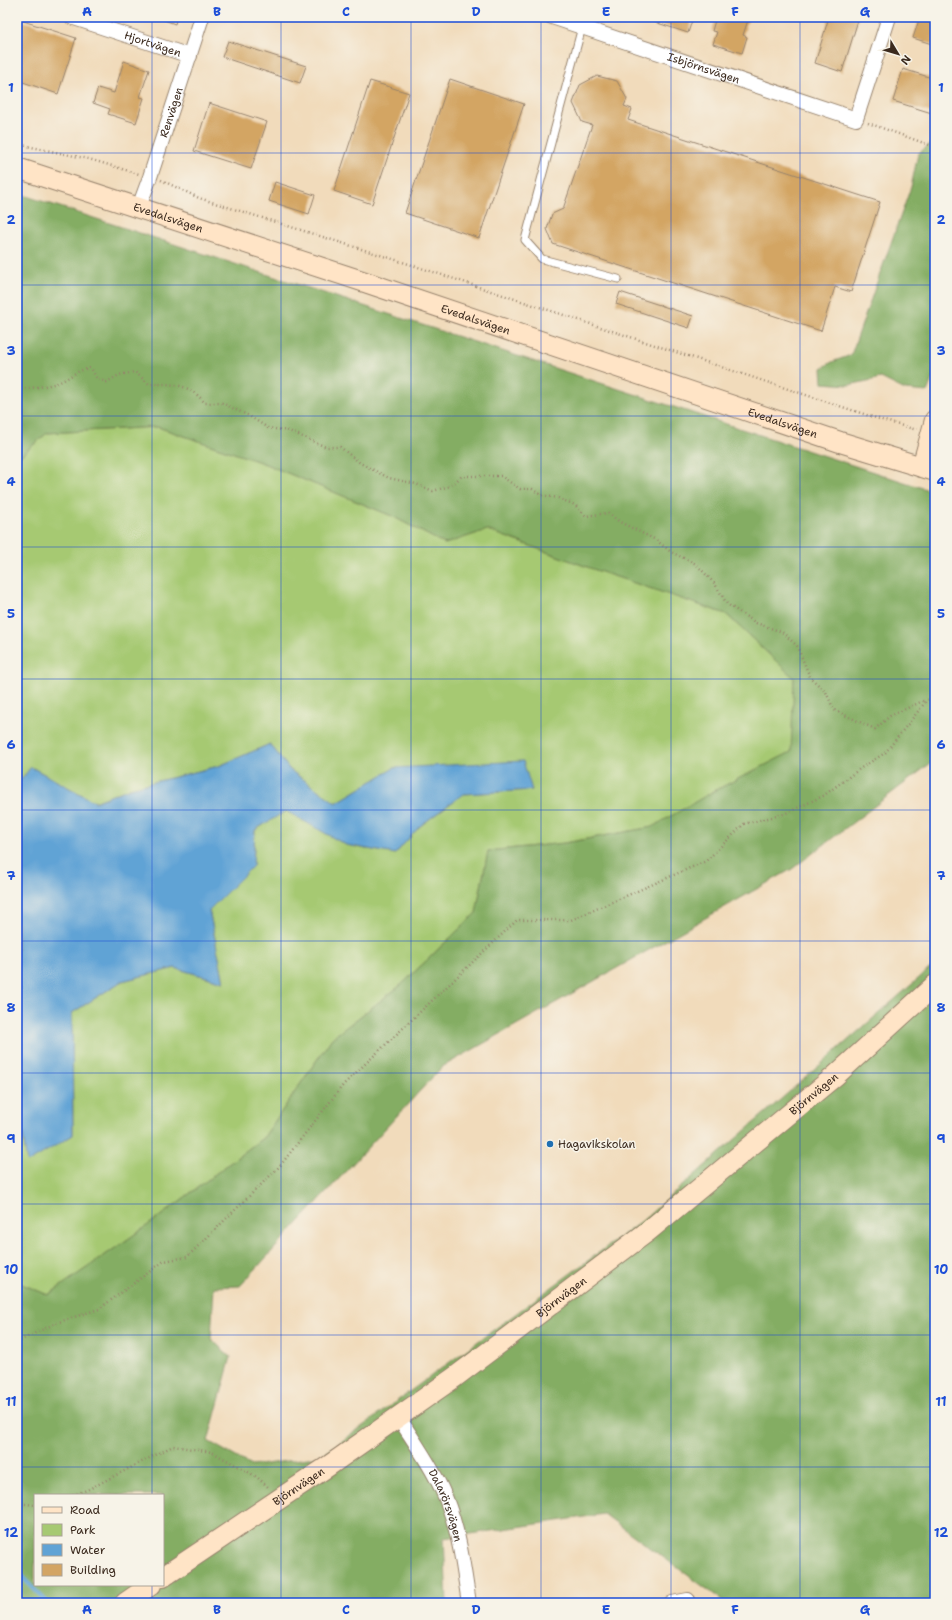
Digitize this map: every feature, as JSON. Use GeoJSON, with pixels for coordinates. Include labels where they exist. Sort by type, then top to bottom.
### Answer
{"type":"FeatureCollection","features":[{"type":"Feature","properties":{"kind":"street","name":"Hjortvägen"},"geometry":{"type":"LineString","coordinates":[[71,17],[190,56]]}},
{"type":"Feature","properties":{"kind":"street","name":"Renvägen"},"geometry":{"type":"LineString","coordinates":[[139,207],[202,17]]}},
{"type":"Feature","properties":{"kind":"street","name":"Isbjörnsvägen"},"geometry":{"type":"LineString","coordinates":[[552,17],[856,119]]}},
{"type":"Feature","properties":{"kind":"street"},"geometry":{"type":"LineString","coordinates":[[856,119],[889,17]]}},
{"type":"Feature","properties":{"kind":"street","name":"Evedalsvägen"},"geometry":{"type":"LineString","coordinates":[[17,168],[139,207],[840,442],[929,469]]}},
{"type":"Feature","properties":{"kind":"street"},"geometry":{"type":"LineString","coordinates":[[929,469],[933,427]]}},
{"type":"Feature","properties":{"kind":"street","name":"Björnvägen"},"geometry":{"type":"LineString","coordinates":[[164,1576],[455,1377],[647,1232],[835,1076],[935,985]]}},
{"type":"Feature","properties":{"kind":"street","name":"Dalarörsvägen"},"geometry":{"type":"LineString","coordinates":[[398,1416],[434,1476],[449,1507],[459,1544],[469,1603]]}},
{"type":"Feature","properties":{"kind":"street"},"geometry":{"type":"LineString","coordinates":[[125,1603],[150,1586]]}},
{"type":"Feature","properties":{"kind":"street"},"geometry":{"type":"LineString","coordinates":[[672,1603],[689,1602]]}},
{"type":"Feature","properties":{"kind":"lane"},"geometry":{"type":"LineString","coordinates":[[582,27],[525,240],[542,259],[618,278]]}},
{"type":"Feature","properties":{"kind":"path"},"geometry":{"type":"LineString","coordinates":[[856,119],[935,147]]}},
{"type":"Feature","properties":{"kind":"path"},"geometry":{"type":"LineString","coordinates":[[17,144],[89,159],[150,177],[168,183],[199,198],[412,265],[885,421],[933,427]]}},
{"type":"Feature","properties":{"kind":"path"},"geometry":{"type":"LineString","coordinates":[[17,389],[58,383],[81,369],[91,368],[97,379],[107,382],[119,375],[135,372],[149,384],[176,384],[196,393],[205,403],[222,403],[268,428],[289,431],[326,447],[340,447],[360,462],[389,478],[416,484],[433,491],[450,486],[462,476],[501,476],[520,489],[532,489],[541,495],[558,498],[575,505],[586,516],[608,513],[620,522],[656,540],[671,552],[696,564],[716,584],[727,604],[756,623],[782,632],[797,646],[810,677],[826,692],[834,710],[875,729],[890,716],[935,698]]}},
{"type":"Feature","properties":{"kind":"path"},"geometry":{"type":"LineString","coordinates":[[17,1343],[56,1323],[99,1309],[164,1261],[187,1257],[280,1167],[344,1084],[517,920],[571,920],[706,861],[744,824],[784,814],[823,796],[860,768],[885,753],[927,700]]}},
{"type":"Feature","properties":{"kind":"path"},"geometry":{"type":"LineString","coordinates":[[75,1494],[87,1490],[172,1446],[212,1452],[257,1477],[271,1489],[277,1499]]}},
{"type":"Feature","properties":{"kind":"path"},"geometry":{"type":"LineString","coordinates":[[17,1503],[34,1505]]}},
{"type":"Feature","properties":{"kind":"green space"},"geometry":{"type":"Polygon","coordinates":[[[935,140],[935,372],[927,392],[905,390],[881,378],[849,385],[823,383],[822,368],[832,362],[851,355],[911,187],[918,154],[935,140]]]}},
{"type":"Feature","properties":{"kind":"green space"},"geometry":{"type":"Polygon","coordinates":[[[17,193],[935,492],[935,760],[792,869],[442,1067],[240,1286],[214,1287],[211,1339],[231,1357],[208,1441],[252,1466],[322,1456],[642,1221],[935,964],[935,1603],[726,1603],[604,1514],[444,1538],[447,1603],[21,1603],[17,1595],[17,1282],[48,1295],[151,1223],[264,1137],[332,1038],[401,985],[476,913],[488,851],[565,843],[652,827],[714,791],[791,752],[794,678],[726,614],[593,569],[487,530],[445,544],[392,516],[263,463],[158,427],[47,433],[17,459],[17,193]]]}},
{"type":"Feature","properties":{"kind":"green space"},"geometry":{"type":"Polygon","coordinates":[[[158,427],[263,463],[392,516],[445,544],[487,530],[593,569],[726,614],[794,677],[792,752],[714,791],[653,827],[565,843],[488,851],[476,913],[401,985],[332,1038],[264,1137],[151,1223],[48,1295],[17,1282],[17,1096],[27,1162],[73,1135],[72,1013],[122,981],[175,968],[224,982],[209,910],[253,866],[255,830],[286,810],[346,845],[395,854],[420,826],[463,794],[532,790],[394,768],[336,803],[290,770],[270,744],[219,766],[130,788],[95,802],[31,767],[17,785],[17,459],[47,433],[158,427]]]}},
{"type":"Feature","properties":{"kind":"water"},"geometry":{"type":"Polygon","coordinates":[[[270,744],[290,770],[336,803],[394,768],[523,761],[532,790],[463,794],[420,826],[395,854],[346,845],[286,811],[255,830],[253,866],[209,910],[224,982],[175,968],[122,981],[72,1013],[73,1135],[27,1163],[17,1096],[17,785],[31,767],[95,802],[130,788],[219,766],[270,744]]]}},
{"type":"Feature","properties":{"kind":"building"},"geometry":{"type":"Polygon","coordinates":[[[156,17],[177,17],[175,24],[156,17]]]}},
{"type":"Feature","properties":{"kind":"building"},"geometry":{"type":"Polygon","coordinates":[[[639,17],[693,17],[688,33],[639,17]]]}},
{"type":"Feature","properties":{"kind":"building"},"geometry":{"type":"Polygon","coordinates":[[[716,17],[749,17],[743,35],[747,37],[742,53],[713,44],[717,32],[712,31],[716,17]]]}},
{"type":"Feature","properties":{"kind":"building"},"geometry":{"type":"Polygon","coordinates":[[[829,17],[859,17],[842,72],[815,63],[829,17]]]}},
{"type":"Feature","properties":{"kind":"building"},"geometry":{"type":"Polygon","coordinates":[[[920,17],[935,18],[935,45],[913,38],[920,17]]]}},
{"type":"Feature","properties":{"kind":"building"},"geometry":{"type":"Polygon","coordinates":[[[17,19],[76,38],[58,94],[17,80],[17,19]]]}},
{"type":"Feature","properties":{"kind":"building"},"geometry":{"type":"Polygon","coordinates":[[[228,41],[306,66],[300,83],[222,57],[228,41]]]}},
{"type":"Feature","properties":{"kind":"building"},"geometry":{"type":"Polygon","coordinates":[[[124,61],[149,70],[140,97],[144,98],[136,123],[108,114],[110,109],[93,103],[98,88],[114,93],[124,61]]]}},
{"type":"Feature","properties":{"kind":"building"},"geometry":{"type":"Polygon","coordinates":[[[903,69],[935,79],[935,114],[893,101],[903,69]]]}},
{"type":"Feature","properties":{"kind":"building"},"geometry":{"type":"Polygon","coordinates":[[[597,76],[617,81],[627,99],[624,106],[632,109],[628,120],[880,202],[851,292],[835,287],[821,331],[553,244],[547,229],[552,214],[563,209],[592,125],[582,122],[573,103],[580,85],[597,76]]]}},
{"type":"Feature","properties":{"kind":"building"},"geometry":{"type":"Polygon","coordinates":[[[450,79],[524,104],[479,238],[405,213],[450,79]]]}},
{"type":"Feature","properties":{"kind":"building"},"geometry":{"type":"Polygon","coordinates":[[[370,81],[409,93],[372,204],[334,191],[370,81]]]}},
{"type":"Feature","properties":{"kind":"building"},"geometry":{"type":"Polygon","coordinates":[[[209,103],[267,122],[251,169],[194,151],[209,103]]]}},
{"type":"Feature","properties":{"kind":"building"},"geometry":{"type":"Polygon","coordinates":[[[275,182],[315,195],[309,214],[269,201],[275,182]]]}},
{"type":"Feature","properties":{"kind":"building"},"geometry":{"type":"Polygon","coordinates":[[[620,292],[693,316],[689,328],[616,304],[620,292]]]}},
{"type":"Feature","properties":{"kind":"waterway"},"geometry":{"type":"LineString","coordinates":[[17,1572],[48,1603]]}},
{"type":"Feature","properties":{"kind":"place","name":"Hagavikskolan"},"geometry":{"type":"Point","coordinates":[550,1144]}}]}
